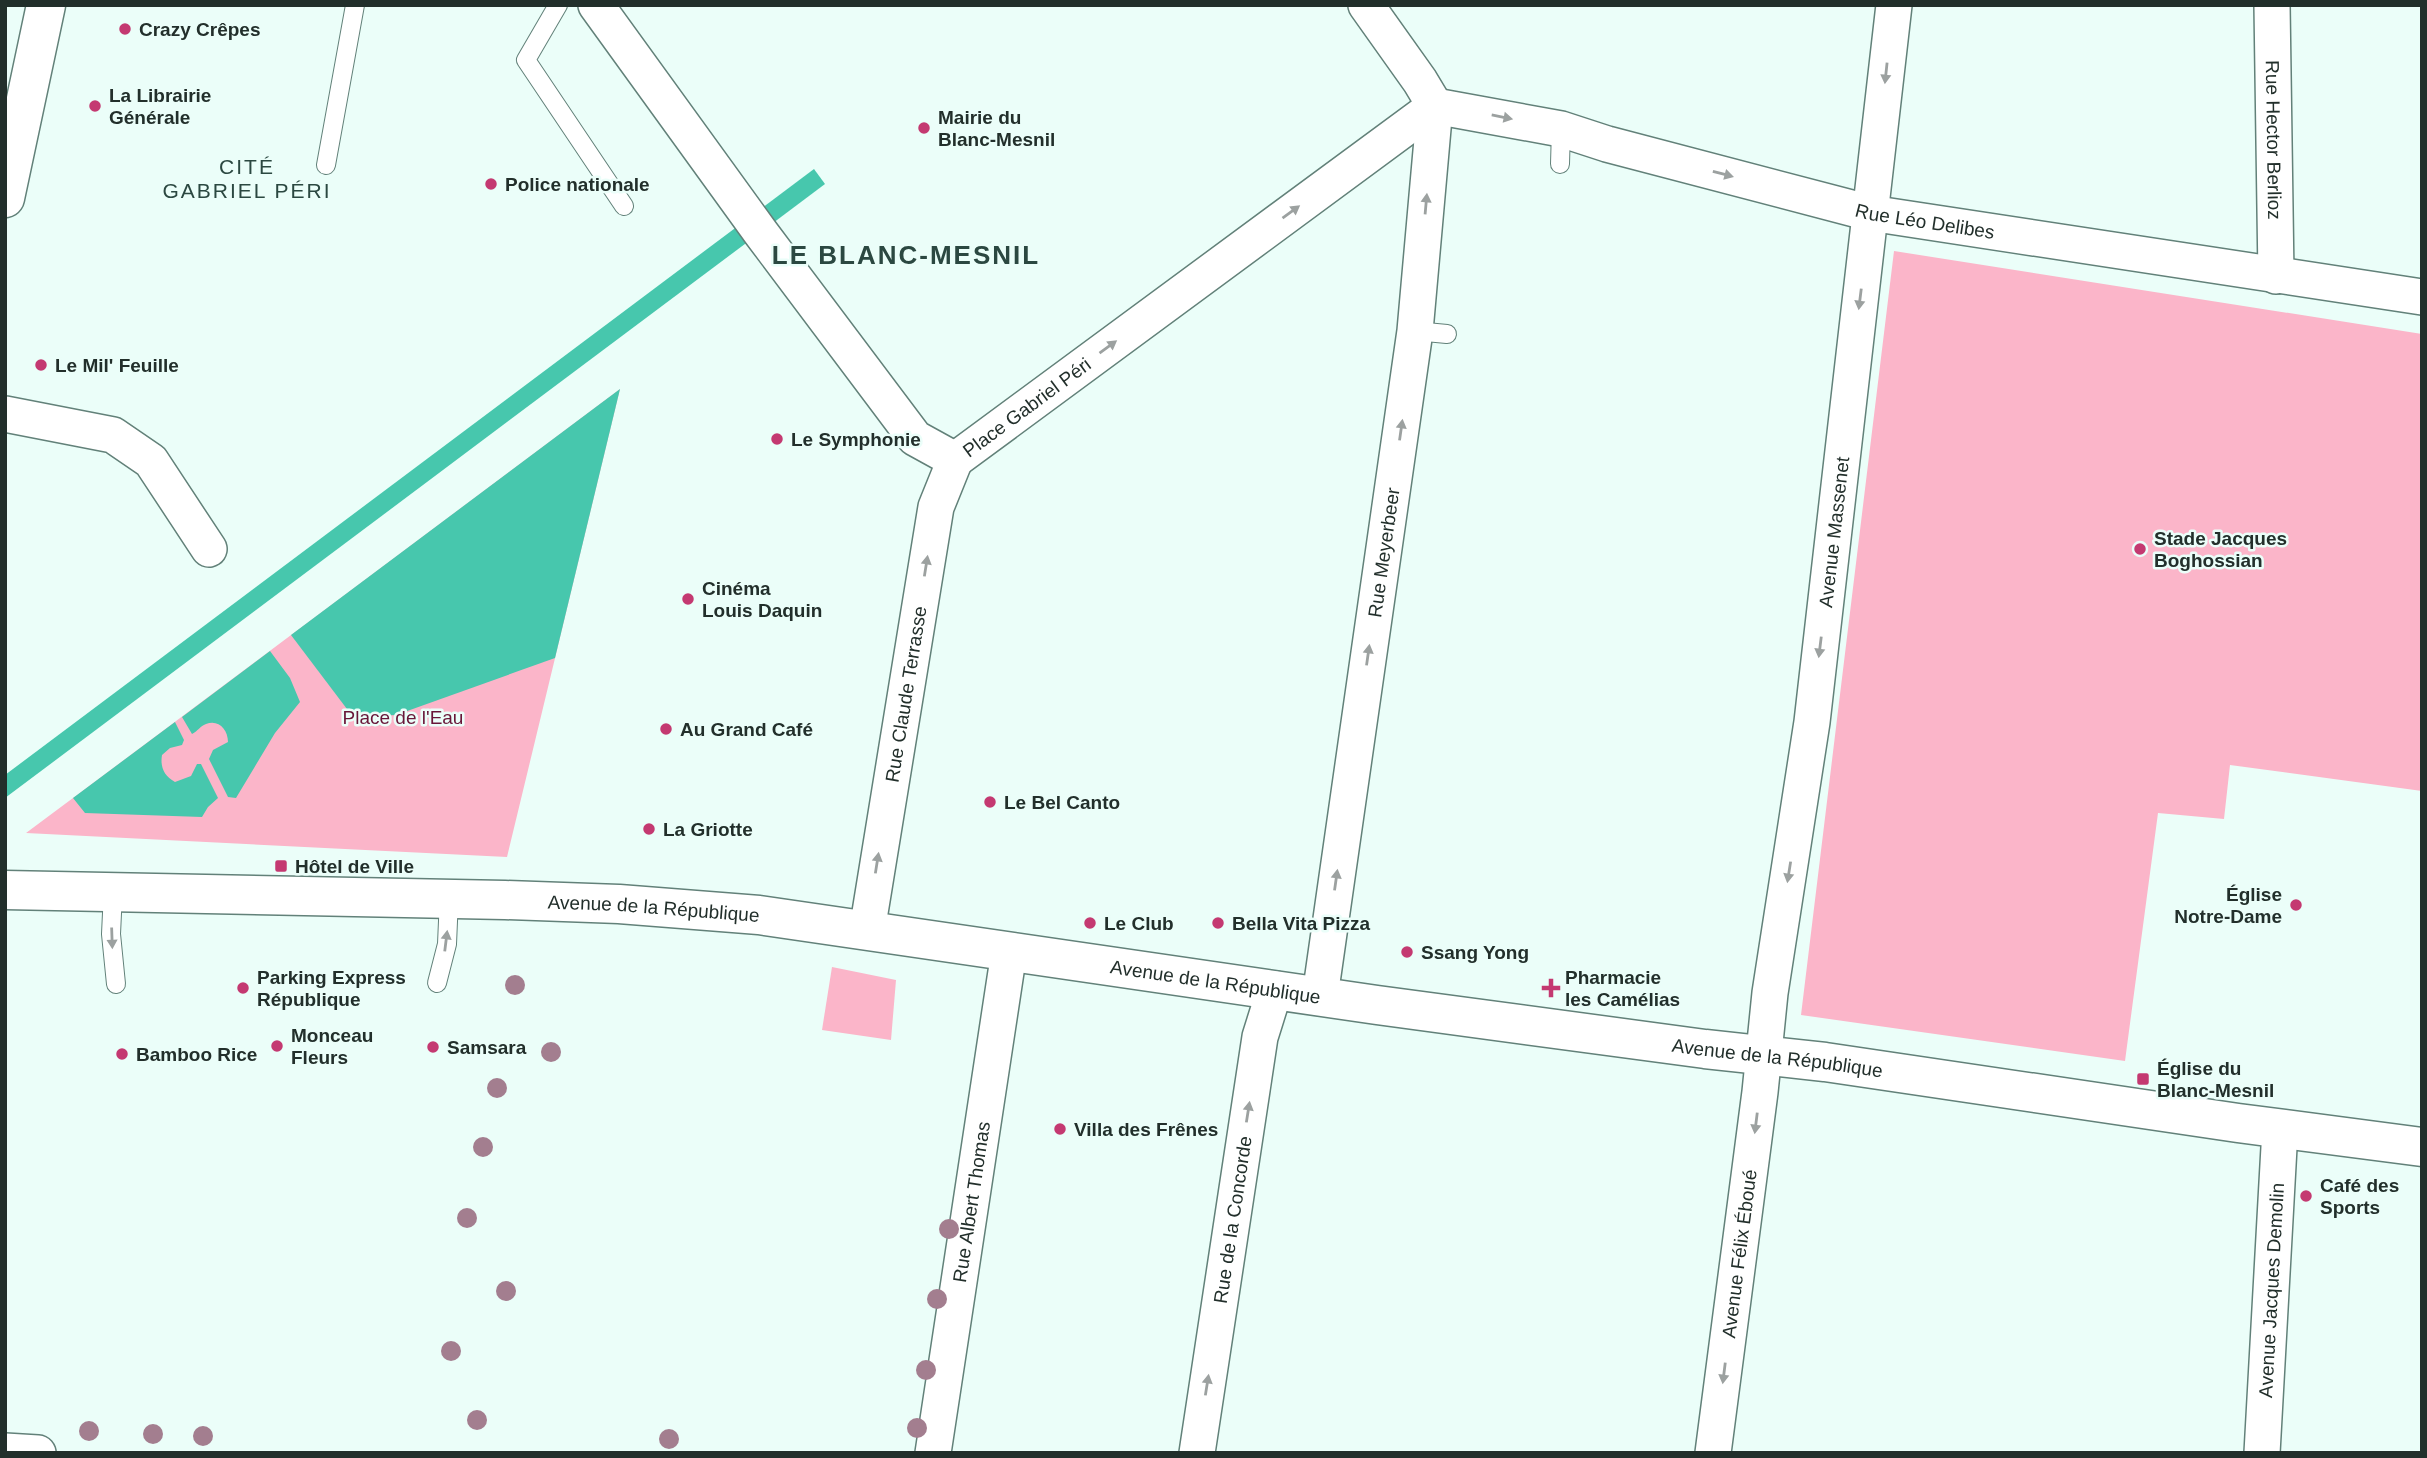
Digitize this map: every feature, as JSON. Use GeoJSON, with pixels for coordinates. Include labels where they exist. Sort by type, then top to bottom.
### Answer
{"type":"FeatureCollection","features":[{"type":"Feature","properties":{"kind":"main road"},"geometry":{"type":"LineString","coordinates":[[5,198],[46,5]]}},
{"type":"Feature","properties":{"kind":"main road","name":"Avenue de la République"},"geometry":{"type":"LineString","coordinates":[[5,890],[449,898],[632,905],[759,915],[1320,996],[1907,1074],[2280,1129],[2422,1147]]}},
{"type":"Feature","properties":{"kind":"street","name":"Place Gabriel Péri"},"geometry":{"type":"LineString","coordinates":[[596,5],[761,233],[915,438],[955,460],[1435,106]]}},
{"type":"Feature","properties":{"kind":"street"},"geometry":{"type":"LineString","coordinates":[[1366,5],[1435,106]]}},
{"type":"Feature","properties":{"kind":"street","name":"Avenue Massenet"},"geometry":{"type":"LineString","coordinates":[[1764,1055],[1770,993],[1812,722],[1894,5]]}},
{"type":"Feature","properties":{"kind":"street","name":"Rue Hector Berlioz"},"geometry":{"type":"LineString","coordinates":[[2272,5],[2276,276]]}},
{"type":"Feature","properties":{"kind":"street","name":"Rue Léo Delibes"},"geometry":{"type":"LineString","coordinates":[[1435,106],[1561,129],[1607,144],[1870,213],[2422,297]]}},
{"type":"Feature","properties":{"kind":"street","name":"Rue Meyerbeer"},"geometry":{"type":"LineString","coordinates":[[1320,996],[1431,333],[1435,106]]}},
{"type":"Feature","properties":{"kind":"street"},"geometry":{"type":"LineString","coordinates":[[5,414],[113,435],[151,461],[209,549]]}},
{"type":"Feature","properties":{"kind":"street","name":"Rue Claude Terrasse"},"geometry":{"type":"LineString","coordinates":[[867,931],[936,506],[955,460]]}},
{"type":"Feature","properties":{"kind":"street","name":"Rue Albert Thomas"},"geometry":{"type":"LineString","coordinates":[[933,1453],[1009,952]]}},
{"type":"Feature","properties":{"kind":"street","name":"Rue de la Concorde"},"geometry":{"type":"LineString","coordinates":[[1197,1453],[1258,1047],[1275,989]]}},
{"type":"Feature","properties":{"kind":"street","name":"Avenue Félix Éboué"},"geometry":{"type":"LineString","coordinates":[[1713,1453],[1764,1055]]}},
{"type":"Feature","properties":{"kind":"street","name":"Avenue Jacques Demolin"},"geometry":{"type":"LineString","coordinates":[[2262,1453],[2280,1129]]}},
{"type":"Feature","properties":{"kind":"street"},"geometry":{"type":"LineString","coordinates":[[5,1451],[38,1453]]}},
{"type":"Feature","properties":{"kind":"lane"},"geometry":{"type":"LineString","coordinates":[[326,165],[355,5]]}},
{"type":"Feature","properties":{"kind":"lane"},"geometry":{"type":"LineString","coordinates":[[558,5],[527,60],[624,206]]}},
{"type":"Feature","properties":{"kind":"lane"},"geometry":{"type":"LineString","coordinates":[[1560,164],[1561,129]]}},
{"type":"Feature","properties":{"kind":"lane"},"geometry":{"type":"LineString","coordinates":[[113,892],[111,934],[116,984]]}},
{"type":"Feature","properties":{"kind":"lane"},"geometry":{"type":"LineString","coordinates":[[437,984],[447,944],[449,898]]}},
{"type":"Feature","properties":{"kind":"green space","name":"Stade Jacques Boghossian"},"geometry":{"type":"Polygon","coordinates":[[[1894,251],[2422,334],[2422,791],[2230,765],[2224,819],[2158,813],[2125,1061],[1801,1015],[1894,251]]]}},
{"type":"Feature","properties":{"kind":"green space","name":"Place de l'Eau"},"geometry":{"type":"Polygon","coordinates":[[[620,389],[507,857],[26,833],[73,798],[620,389]]]}},
{"type":"Feature","properties":{"kind":"green space"},"geometry":{"type":"Polygon","coordinates":[[[832,967],[896,980],[891,1040],[822,1030],[832,967]]]}},
{"type":"Feature","properties":{"kind":"shaded area"},"geometry":{"type":"Polygon","coordinates":[[[814,169],[825,184],[5,798],[5,775],[814,169]]]}},
{"type":"Feature","properties":{"kind":"shaded area"},"geometry":{"type":"Polygon","coordinates":[[[620,389],[555,658],[396,715],[353,717],[291,635],[620,389]]]}},
{"type":"Feature","properties":{"kind":"shaded area"},"geometry":{"type":"Polygon","coordinates":[[[270,651],[290,678],[300,702],[275,733],[236,798],[228,797],[209,759],[213,750],[228,742],[224,729],[218,724],[210,723],[192,734],[182,717],[270,651]]]}},
{"type":"Feature","properties":{"kind":"shaded area"},"geometry":{"type":"Polygon","coordinates":[[[175,722],[184,740],[182,745],[170,748],[162,755],[162,767],[175,782],[191,776],[197,764],[201,764],[218,798],[202,817],[85,813],[73,798],[175,722]]]}},
{"type":"Feature","properties":{"kind":"place","name":"Crazy Crêpes"},"geometry":{"type":"Point","coordinates":[125,29]}},
{"type":"Feature","properties":{"kind":"place","name":"La Librairie Générale"},"geometry":{"type":"Point","coordinates":[95,106]}},
{"type":"Feature","properties":{"kind":"place","name":"Mairie du Blanc-Mesnil"},"geometry":{"type":"Point","coordinates":[924,128]}},
{"type":"Feature","properties":{"kind":"place","name":"Police nationale"},"geometry":{"type":"Point","coordinates":[491,184]}},
{"type":"Feature","properties":{"kind":"place","name":"Le Mil' Feuille"},"geometry":{"type":"Point","coordinates":[41,365]}},
{"type":"Feature","properties":{"kind":"place","name":"Le Symphonie"},"geometry":{"type":"Point","coordinates":[777,439]}},
{"type":"Feature","properties":{"kind":"place","name":"Stade Jacques Boghossian"},"geometry":{"type":"Point","coordinates":[2140,549]}},
{"type":"Feature","properties":{"kind":"place","name":"Cinéma Louis Daquin"},"geometry":{"type":"Point","coordinates":[688,599]}},
{"type":"Feature","properties":{"kind":"place","name":"Au Grand Café"},"geometry":{"type":"Point","coordinates":[666,729]}},
{"type":"Feature","properties":{"kind":"place","name":"Le Bel Canto"},"geometry":{"type":"Point","coordinates":[990,802]}},
{"type":"Feature","properties":{"kind":"place","name":"La Griotte"},"geometry":{"type":"Point","coordinates":[649,829]}},
{"type":"Feature","properties":{"kind":"place","name":"Hôtel de Ville"},"geometry":{"type":"Point","coordinates":[281,866]}},
{"type":"Feature","properties":{"kind":"place","name":"Église Notre-Dame"},"geometry":{"type":"Point","coordinates":[2296,905]}},
{"type":"Feature","properties":{"kind":"place","name":"Le Club"},"geometry":{"type":"Point","coordinates":[1090,923]}},
{"type":"Feature","properties":{"kind":"place","name":"Bella Vita Pizza"},"geometry":{"type":"Point","coordinates":[1218,923]}},
{"type":"Feature","properties":{"kind":"place","name":"Ssang Yong"},"geometry":{"type":"Point","coordinates":[1407,952]}},
{"type":"Feature","properties":{"kind":"place","name":"Parking Express République"},"geometry":{"type":"Point","coordinates":[243,988]}},
{"type":"Feature","properties":{"kind":"place","name":"Pharmacie les Camélias"},"geometry":{"type":"Point","coordinates":[1551,988]}},
{"type":"Feature","properties":{"kind":"place","name":"Monceau Fleurs"},"geometry":{"type":"Point","coordinates":[277,1046]}},
{"type":"Feature","properties":{"kind":"place","name":"Samsara"},"geometry":{"type":"Point","coordinates":[433,1047]}},
{"type":"Feature","properties":{"kind":"place","name":"Bamboo Rice"},"geometry":{"type":"Point","coordinates":[122,1054]}},
{"type":"Feature","properties":{"kind":"place","name":"Église du Blanc-Mesnil"},"geometry":{"type":"Point","coordinates":[2143,1079]}},
{"type":"Feature","properties":{"kind":"place","name":"Villa des Frênes"},"geometry":{"type":"Point","coordinates":[1060,1129]}},
{"type":"Feature","properties":{"kind":"place","name":"Café des Sports"},"geometry":{"type":"Point","coordinates":[2306,1196]}},
{"type":"Feature","properties":{"kind":"district","name":"CITÉ GABRIEL PÉRI"},"geometry":{"type":"Point","coordinates":[247,178]}},
{"type":"Feature","properties":{"kind":"district","name":"LE BLANC-MESNIL"},"geometry":{"type":"Point","coordinates":[906,255]}}]}
